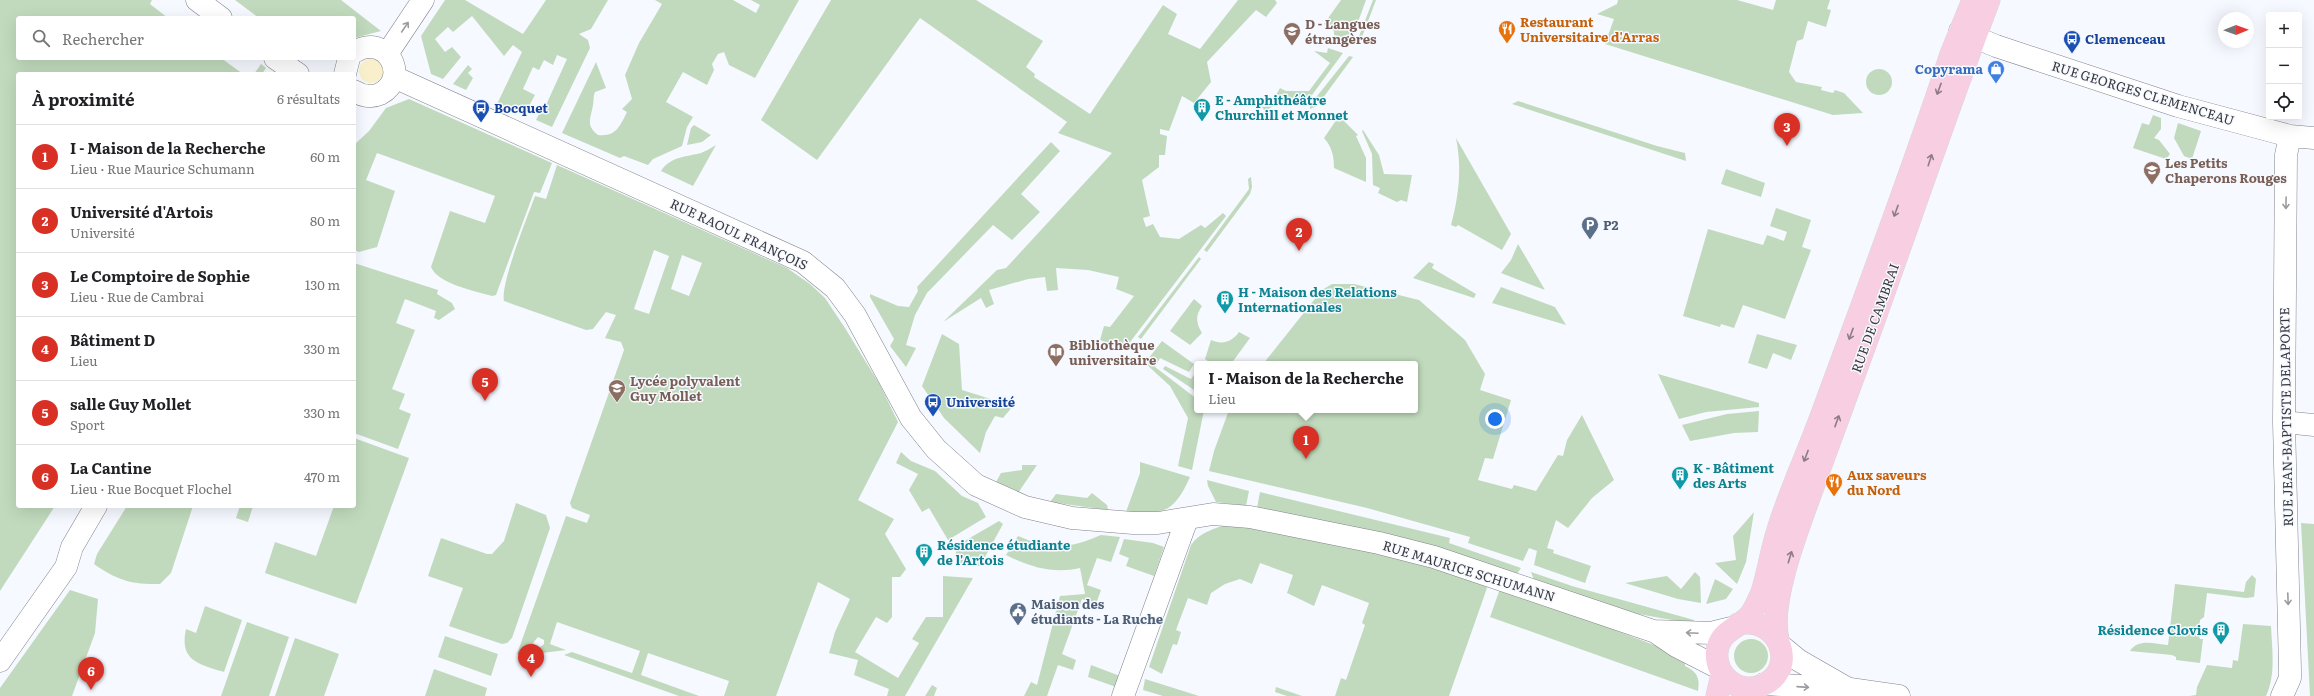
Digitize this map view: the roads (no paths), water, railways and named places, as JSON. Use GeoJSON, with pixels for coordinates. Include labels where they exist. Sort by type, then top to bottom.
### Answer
{"type":"FeatureCollection","features":[{"type":"Feature","properties":{"kind":"main road","name":"RUE DE CAMBRAI"},"geometry":{"type":"LineString","coordinates":[[1779,643],[1776,630],[1780,595],[1799,527],[1967,34],[1972,0]]}},
{"type":"Feature","properties":{"kind":"main road","name":"RUE DE CAMBRAI"},"geometry":{"type":"LineString","coordinates":[[1734,626],[1750,615],[1762,592],[1777,532],[1967,34],[1989,0]]}},
{"type":"Feature","properties":{"kind":"main road"},"geometry":{"type":"LineString","coordinates":[[1717,696],[1720,671],[1717,659],[1719,642],[1734,626],[1747,622],[1761,625],[1772,632],[1779,643],[1779,668],[1753,690],[1732,683],[1720,671]]}},
{"type":"Feature","properties":{"kind":"street"},"geometry":{"type":"LineString","coordinates":[[197,0],[218,16]]}},
{"type":"Feature","properties":{"kind":"street"},"geometry":{"type":"LineString","coordinates":[[388,54],[423,0]]}},
{"type":"Feature","properties":{"kind":"street","name":"RUE GEORGES CLEMENCEAU"},"geometry":{"type":"LineString","coordinates":[[1967,34],[2178,106],[2290,136],[2314,138]]}},
{"type":"Feature","properties":{"kind":"street"},"geometry":{"type":"LineString","coordinates":[[356,51],[362,48],[372,47],[380,49],[388,54],[394,65],[394,77],[385,92],[369,96],[356,97]]}},
{"type":"Feature","properties":{"kind":"street"},"geometry":{"type":"LineString","coordinates":[[278,60],[295,72]]}},
{"type":"Feature","properties":{"kind":"street"},"geometry":{"type":"LineString","coordinates":[[346,72],[348,60]]}},
{"type":"Feature","properties":{"kind":"street","name":"RUE RAOUL FRANÇOIS"},"geometry":{"type":"LineString","coordinates":[[394,77],[405,84],[485,117],[803,262],[835,288],[855,315],[886,373],[920,429],[951,464],[976,485],[1025,507],[1072,518],[1133,523],[1158,523],[1186,519]]}},
{"type":"Feature","properties":{"kind":"street","name":"RUE JEAN-BAPTISTE DELAPORTE"},"geometry":{"type":"LineString","coordinates":[[2282,696],[2290,678],[2284,422],[2286,155],[2290,136]]}},
{"type":"Feature","properties":{"kind":"street"},"geometry":{"type":"LineString","coordinates":[[2284,422],[2314,424]]}},
{"type":"Feature","properties":{"kind":"street"},"geometry":{"type":"LineString","coordinates":[[0,660],[66,567],[72,547],[95,508]]}},
{"type":"Feature","properties":{"kind":"street","name":"RUE MAURICE SCHUMANN"},"geometry":{"type":"LineString","coordinates":[[1186,519],[1214,514],[1250,517],[1379,543],[1494,576],[1653,631]]}},
{"type":"Feature","properties":{"kind":"street"},"geometry":{"type":"LineString","coordinates":[[1123,696],[1186,519]]}},
{"type":"Feature","properties":{"kind":"street"},"geometry":{"type":"LineString","coordinates":[[1653,631],[1711,633],[1734,626]]}},
{"type":"Feature","properties":{"kind":"street"},"geometry":{"type":"LineString","coordinates":[[1653,631],[1720,671]]}},
{"type":"Feature","properties":{"kind":"street"},"geometry":{"type":"LineString","coordinates":[[1779,643],[1798,660],[1850,689]]}},
{"type":"Feature","properties":{"kind":"street"},"geometry":{"type":"LineString","coordinates":[[1753,690],[1850,689],[1899,696]]}},
{"type":"Feature","properties":{"kind":"place","name":"Restaurant Universitaire d'Arras"},"geometry":{"type":"Point","coordinates":[1507,44]}},
{"type":"Feature","properties":{"kind":"place","name":"D - Langues étrangères"},"geometry":{"type":"Point","coordinates":[1292,46]}},
{"type":"Feature","properties":{"kind":"place","name":"Clemenceau"},"geometry":{"type":"Point","coordinates":[2072,54]}},
{"type":"Feature","properties":{"kind":"place","name":"Copyrama"},"geometry":{"type":"Point","coordinates":[1996,84]}},
{"type":"Feature","properties":{"kind":"place","name":"E - Amphithéâtre Churchill et Monnet"},"geometry":{"type":"Point","coordinates":[1202,122]}},
{"type":"Feature","properties":{"kind":"place","name":"Bocquet"},"geometry":{"type":"Point","coordinates":[481,123]}},
{"type":"Feature","properties":{"kind":"place","name":"Le Comptoire de Sophie"},"geometry":{"type":"Point","coordinates":[1787,146]}},
{"type":"Feature","properties":{"kind":"place","name":"Les Petits Chaperons Rouges"},"geometry":{"type":"Point","coordinates":[2152,185]}},
{"type":"Feature","properties":{"kind":"place","name":"P2"},"geometry":{"type":"Point","coordinates":[1590,240]}},
{"type":"Feature","properties":{"kind":"place","name":"Université d'Artois"},"geometry":{"type":"Point","coordinates":[1299,251]}},
{"type":"Feature","properties":{"kind":"place","name":"H - Maison des Relations Internationales"},"geometry":{"type":"Point","coordinates":[1225,314]}},
{"type":"Feature","properties":{"kind":"place","name":"Bibliothèque universitaire"},"geometry":{"type":"Point","coordinates":[1056,367]}},
{"type":"Feature","properties":{"kind":"place","name":"salle Guy Mollet"},"geometry":{"type":"Point","coordinates":[485,401]}},
{"type":"Feature","properties":{"kind":"place","name":"Lycée polyvalent Guy Mollet"},"geometry":{"type":"Point","coordinates":[617,403]}},
{"type":"Feature","properties":{"kind":"place","name":"Université"},"geometry":{"type":"Point","coordinates":[933,417]}},
{"type":"Feature","properties":{"kind":"place","name":"I - Maison de la Recherche"},"geometry":{"type":"Point","coordinates":[1306,459]}},
{"type":"Feature","properties":{"kind":"place","name":"K - Bâtiment des Arts"},"geometry":{"type":"Point","coordinates":[1680,490]}},
{"type":"Feature","properties":{"kind":"place","name":"Aux saveurs du Nord"},"geometry":{"type":"Point","coordinates":[1834,497]}},
{"type":"Feature","properties":{"kind":"place","name":"Résidence étudiante de l'Artois"},"geometry":{"type":"Point","coordinates":[924,567]}},
{"type":"Feature","properties":{"kind":"place","name":"Maison des étudiants - La Ruche"},"geometry":{"type":"Point","coordinates":[1018,626]}},
{"type":"Feature","properties":{"kind":"place","name":"Résidence Clovis"},"geometry":{"type":"Point","coordinates":[2221,645]}},
{"type":"Feature","properties":{"kind":"place","name":"Bâtiment D"},"geometry":{"type":"Point","coordinates":[531,677]}},
{"type":"Feature","properties":{"kind":"place","name":"La Cantine"},"geometry":{"type":"Point","coordinates":[91,690]}}]}
